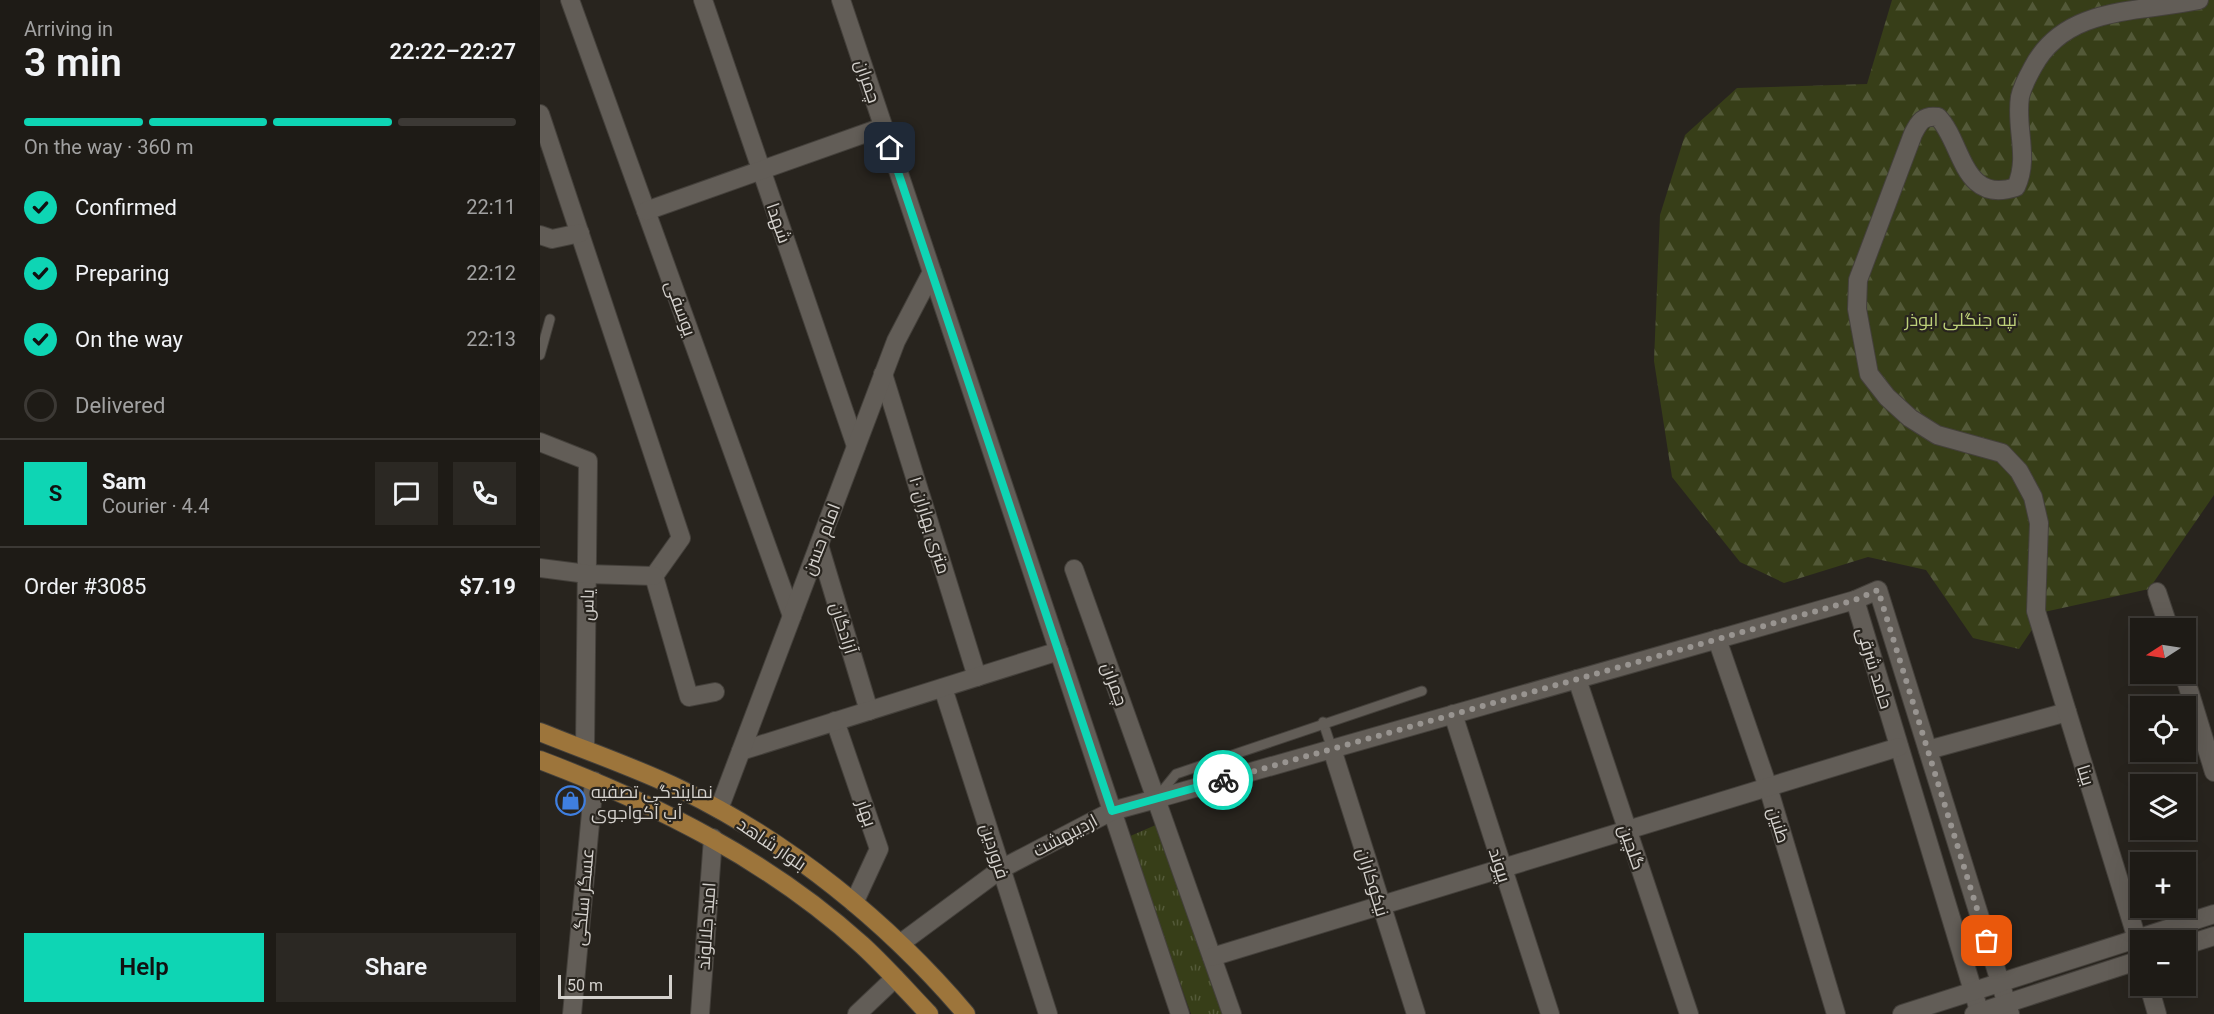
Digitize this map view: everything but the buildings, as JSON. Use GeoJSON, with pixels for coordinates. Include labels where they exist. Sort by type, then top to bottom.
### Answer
{"type":"FeatureCollection","features":[{"type":"Feature","properties":{"kind":"main road","name":"بلوار شاهد"},"geometry":{"type":"LineString","coordinates":[[540,732],[642,771],[719,809],[806,866],[901,943],[966,1014]]}},
{"type":"Feature","properties":{"kind":"main road","name":"بلوار شاهد"},"geometry":{"type":"LineString","coordinates":[[540,760],[675,817],[713,838],[828,917],[895,978],[929,1014]]}},
{"type":"Feature","properties":{"kind":"street","name":"یوسفی"},"geometry":{"type":"LineString","coordinates":[[570,0],[792,616]]}},
{"type":"Feature","properties":{"kind":"street","name":"شهدا"},"geometry":{"type":"LineString","coordinates":[[703,0],[856,446]]}},
{"type":"Feature","properties":{"kind":"street","name":"چمران"},"geometry":{"type":"LineString","coordinates":[[841,0],[1180,1014]]}},
{"type":"Feature","properties":{"kind":"street","name":"بینا"},"geometry":{"type":"LineString","coordinates":[[2134,930],[2036,611],[2039,523],[2033,498],[2019,471],[2002,453],[1937,435],[1910,418],[1887,397],[1869,374],[1862,346],[1857,309],[1858,280],[1920,120],[1931,116],[1938,117],[1945,124],[1960,160],[1971,178],[1990,189],[2004,191],[2016,187],[2023,173],[2020,97],[2040,53],[2053,40],[2085,19],[2199,0]]}},
{"type":"Feature","properties":{"kind":"street"},"geometry":{"type":"LineString","coordinates":[[540,114],[547,152],[580,233],[681,538],[654,576]]}},
{"type":"Feature","properties":{"kind":"street"},"geometry":{"type":"LineString","coordinates":[[646,211],[884,127]]}},
{"type":"Feature","properties":{"kind":"street"},"geometry":{"type":"LineString","coordinates":[[540,235],[552,239],[580,233]]}},
{"type":"Feature","properties":{"kind":"street","name":"امام حسن"},"geometry":{"type":"LineString","coordinates":[[719,809],[896,341],[932,272]]}},
{"type":"Feature","properties":{"kind":"street","name":"۱۰ متری بهاران"},"geometry":{"type":"LineString","coordinates":[[883,374],[977,677]]}},
{"type":"Feature","properties":{"kind":"street","name":"یاس"},"geometry":{"type":"LineString","coordinates":[[540,442],[588,461],[585,749]]}},
{"type":"Feature","properties":{"kind":"street","name":"آزادگان"},"geometry":{"type":"LineString","coordinates":[[819,545],[869,711]]}},
{"type":"Feature","properties":{"kind":"street"},"geometry":{"type":"LineString","coordinates":[[540,568],[587,574],[654,576]]}},
{"type":"Feature","properties":{"kind":"street","name":"چمران"},"geometry":{"type":"LineString","coordinates":[[1074,569],[1232,1014]]}},
{"type":"Feature","properties":{"kind":"street"},"geometry":{"type":"LineString","coordinates":[[654,576],[689,697],[715,692]]}},
{"type":"Feature","properties":{"kind":"street","name":"حامد شرقی"},"geometry":{"type":"LineString","coordinates":[[1978,1013],[1974,992],[1855,600],[1878,590],[2008,1009]]}},
{"type":"Feature","properties":{"kind":"street"},"geometry":{"type":"LineString","coordinates":[[2157,592],[2166,618]]}},
{"type":"Feature","properties":{"kind":"street"},"geometry":{"type":"LineString","coordinates":[[1112,811],[1855,600]]}},
{"type":"Feature","properties":{"kind":"street","name":"طنین"},"geometry":{"type":"LineString","coordinates":[[1718,639],[1768,787],[1836,1014]]}},
{"type":"Feature","properties":{"kind":"street"},"geometry":{"type":"LineString","coordinates":[[741,751],[1059,651]]}},
{"type":"Feature","properties":{"kind":"street","name":"گلچین"},"geometry":{"type":"LineString","coordinates":[[1577,679],[1689,1014]]}},
{"type":"Feature","properties":{"kind":"street"},"geometry":{"type":"LineString","coordinates":[[2187,684],[2214,772]]}},
{"type":"Feature","properties":{"kind":"street","name":"فروردین"},"geometry":{"type":"LineString","coordinates":[[943,688],[1048,1014]]}},
{"type":"Feature","properties":{"kind":"street"},"geometry":{"type":"LineString","coordinates":[[1928,750],[2067,712]]}},
{"type":"Feature","properties":{"kind":"street","name":"پیوند"},"geometry":{"type":"LineString","coordinates":[[1453,714],[1550,1014]]}},
{"type":"Feature","properties":{"kind":"street","name":"بهار"},"geometry":{"type":"LineString","coordinates":[[835,721],[879,849],[854,903]]}},
{"type":"Feature","properties":{"kind":"street"},"geometry":{"type":"LineString","coordinates":[[1212,957],[1899,747]]}},
{"type":"Feature","properties":{"kind":"street","name":"نیکوکاران"},"geometry":{"type":"LineString","coordinates":[[1332,749],[1416,1014]]}},
{"type":"Feature","properties":{"kind":"street","name":"عسگر سلگی"},"geometry":{"type":"LineString","coordinates":[[572,1014],[594,781]]}},
{"type":"Feature","properties":{"kind":"street","name":"اردیبهشت"},"geometry":{"type":"LineString","coordinates":[[901,943],[1001,869],[1112,811]]}},
{"type":"Feature","properties":{"kind":"street","name":"امید جلالوند"},"geometry":{"type":"LineString","coordinates":[[700,1014],[713,838]]}},
{"type":"Feature","properties":{"kind":"street"},"geometry":{"type":"LineString","coordinates":[[2165,930],[2214,914]]}},
{"type":"Feature","properties":{"kind":"street"},"geometry":{"type":"LineString","coordinates":[[2196,942],[2214,936]]}},
{"type":"Feature","properties":{"kind":"street"},"geometry":{"type":"LineString","coordinates":[[1902,1014],[2130,941]]}},
{"type":"Feature","properties":{"kind":"street"},"geometry":{"type":"LineString","coordinates":[[1978,1013],[2008,1009],[2130,964]]}},
{"type":"Feature","properties":{"kind":"street"},"geometry":{"type":"LineString","coordinates":[[857,1014],[895,978]]}},
{"type":"Feature","properties":{"kind":"street"},"geometry":{"type":"LineString","coordinates":[[2152,996],[2157,1014]]}},
{"type":"Feature","properties":{"kind":"lane"},"geometry":{"type":"LineString","coordinates":[[540,355],[550,318]]}},
{"type":"Feature","properties":{"kind":"lane"},"geometry":{"type":"LineString","coordinates":[[1156,799],[1176,774],[1323,722],[1422,691]]}},
{"type":"Feature","properties":{"kind":"lane"},"geometry":{"type":"LineString","coordinates":[[1323,722],[1332,749]]}},
{"type":"Feature","properties":{"kind":"green space","name":"تپه جنگلی ابوذر"},"geometry":{"type":"Polygon","coordinates":[[[1892,0],[2214,0],[2214,495],[2149,589],[2044,612],[2019,649],[1973,638],[1926,570],[1868,557],[1784,583],[1740,562],[1672,477],[1654,361],[1660,215],[1685,135],[1737,88],[1867,84],[1892,0]]]}},
{"type":"Feature","properties":{"kind":"green space"},"geometry":{"type":"Polygon","coordinates":[[[1158,824],[1222,1014],[1191,1014],[1128,837],[1158,824]]]}},
{"type":"Feature","properties":{"kind":"way so far"},"geometry":{"type":"LineString","coordinates":[[1223,780],[1855,600],[1878,590],[1987,941]]}},
{"type":"Feature","properties":{"kind":"place","name":"نمایندگی تصفیه آب آکواجوی"},"geometry":{"type":"Point","coordinates":[570,801]}},
{"type":"Feature","properties":{"kind":"route"},"geometry":{"type":"LineString","coordinates":[[890,148],[1112,811],[1223,780]]}}]}
